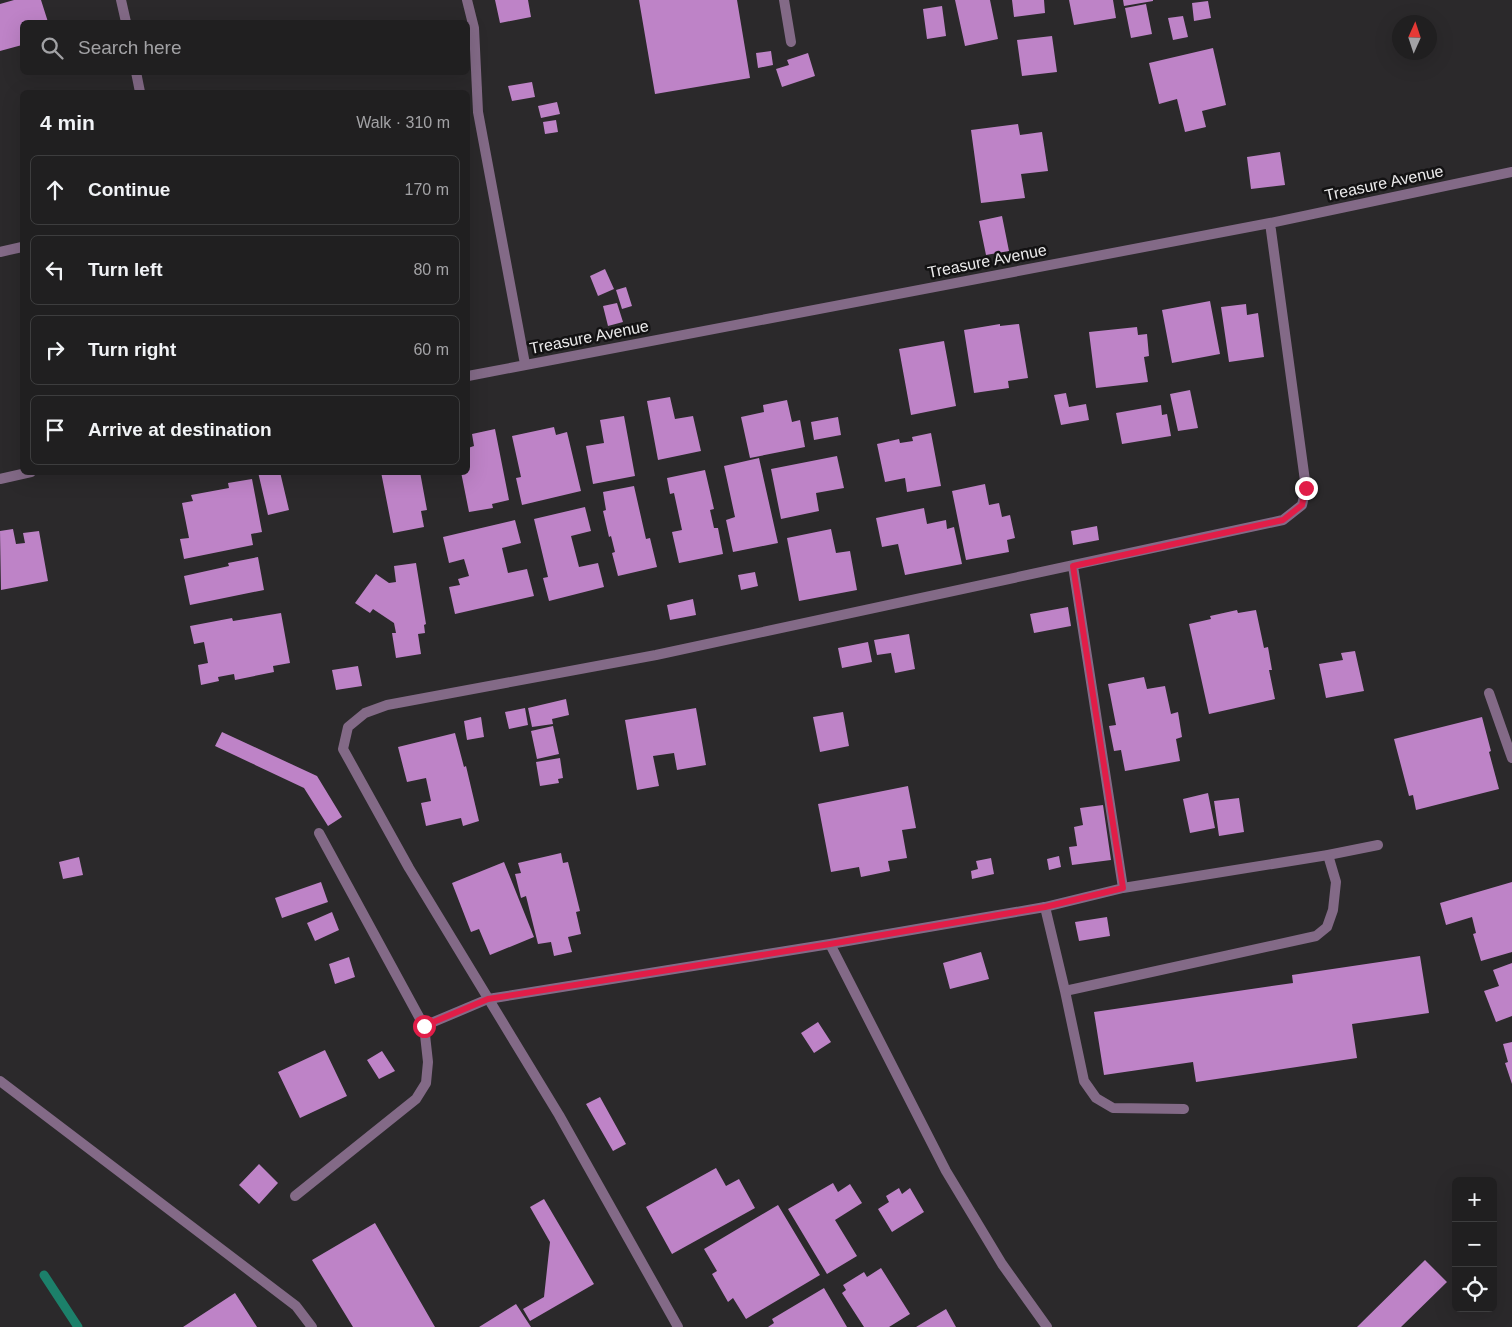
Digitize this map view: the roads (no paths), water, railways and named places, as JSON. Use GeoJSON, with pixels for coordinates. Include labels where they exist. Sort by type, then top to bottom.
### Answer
{"type":"FeatureCollection","features":[{"type":"Feature","properties":{"kind":"street"},"geometry":{"type":"LineString","coordinates":[[121,0],[126,20]]}},
{"type":"Feature","properties":{"kind":"street"},"geometry":{"type":"LineString","coordinates":[[467,0],[474,28],[478,112],[526,364]]}},
{"type":"Feature","properties":{"kind":"street"},"geometry":{"type":"LineString","coordinates":[[784,0],[790,42]]}},
{"type":"Feature","properties":{"kind":"street"},"geometry":{"type":"LineString","coordinates":[[137,75],[140,90]]}},
{"type":"Feature","properties":{"kind":"street","name":"Treasure Avenue"},"geometry":{"type":"LineString","coordinates":[[470,376],[1270,223],[1512,172]]}},
{"type":"Feature","properties":{"kind":"street"},"geometry":{"type":"LineString","coordinates":[[678,1327],[559,1115],[409,868],[343,749],[348,727],[365,713],[387,705],[656,655],[1283,520],[1302,505],[1306,488],[1270,223]]}},
{"type":"Feature","properties":{"kind":"street"},"geometry":{"type":"LineString","coordinates":[[0,252],[20,247]]}},
{"type":"Feature","properties":{"kind":"street"},"geometry":{"type":"LineString","coordinates":[[0,479],[20,474]]}},
{"type":"Feature","properties":{"kind":"street"},"geometry":{"type":"LineString","coordinates":[[1073,566],[1123,888]]}},
{"type":"Feature","properties":{"kind":"street"},"geometry":{"type":"LineString","coordinates":[[1489,693],[1512,758]]}},
{"type":"Feature","properties":{"kind":"street"},"geometry":{"type":"LineString","coordinates":[[295,1196],[416,1099],[426,1083],[428,1062],[424,1026],[319,833]]}},
{"type":"Feature","properties":{"kind":"street"},"geometry":{"type":"LineString","coordinates":[[424,1026],[488,999],[1045,907],[1123,888],[1328,856],[1378,845]]}},
{"type":"Feature","properties":{"kind":"street"},"geometry":{"type":"LineString","coordinates":[[1065,991],[1316,936],[1327,926],[1333,910],[1336,882],[1328,856]]}},
{"type":"Feature","properties":{"kind":"street"},"geometry":{"type":"LineString","coordinates":[[1045,907],[1084,1081],[1096,1098],[1113,1108],[1184,1109]]}},
{"type":"Feature","properties":{"kind":"street"},"geometry":{"type":"LineString","coordinates":[[830,944],[946,1171],[1002,1264],[1047,1327]]}},
{"type":"Feature","properties":{"kind":"street"},"geometry":{"type":"LineString","coordinates":[[0,1081],[296,1306],[312,1327]]}},
{"type":"Feature","properties":{"kind":"waterway"},"geometry":{"type":"LineString","coordinates":[[44,1275],[78,1327]]}}]}
